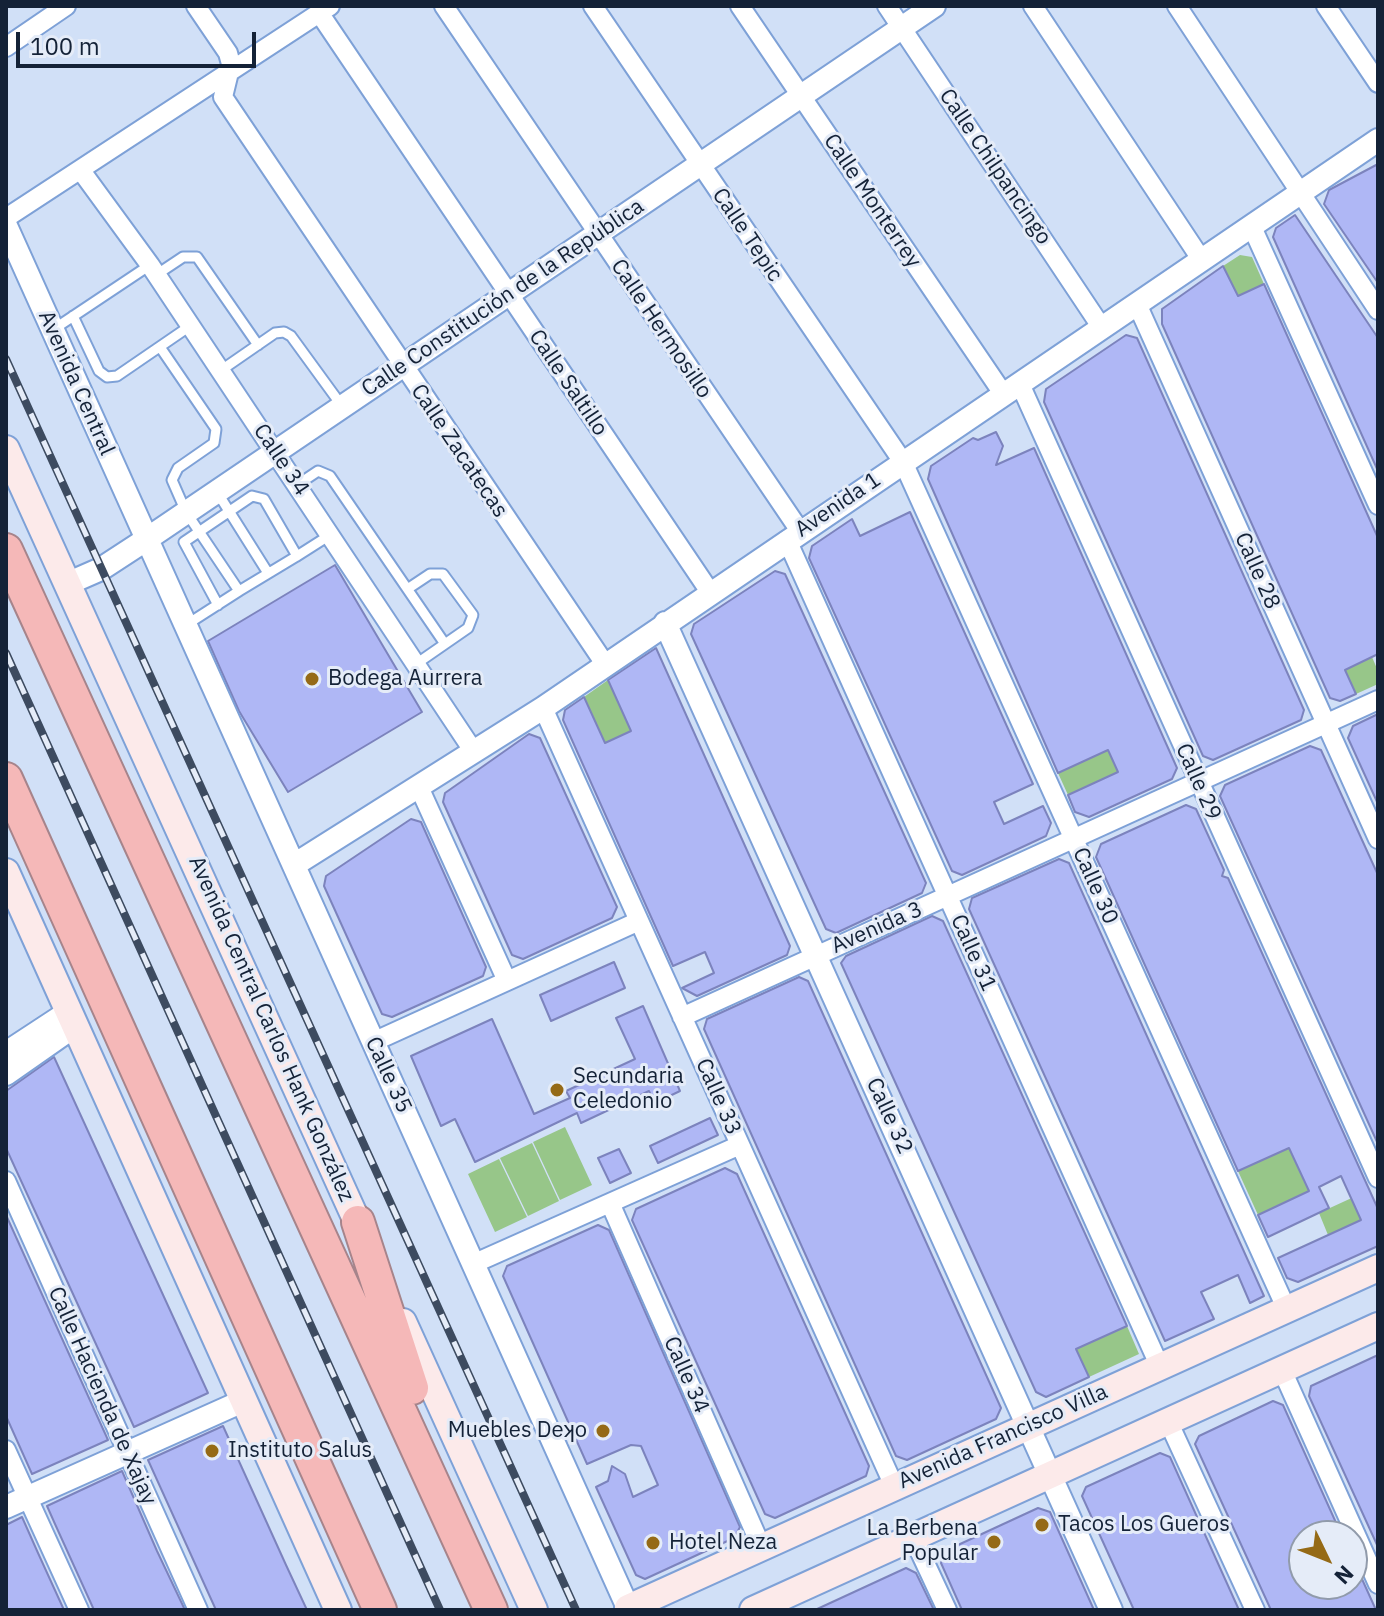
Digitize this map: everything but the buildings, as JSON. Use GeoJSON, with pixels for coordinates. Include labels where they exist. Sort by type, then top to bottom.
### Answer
{"type":"FeatureCollection","features":[{"type":"Feature","properties":{"kind":"highway","name":"Avenida Central Carlos Hank González"},"geometry":{"type":"LineString","coordinates":[[6,550],[491,1610]]}},
{"type":"Feature","properties":{"kind":"highway"},"geometry":{"type":"LineString","coordinates":[[6,779],[380,1610]]}},
{"type":"Feature","properties":{"kind":"highway"},"geometry":{"type":"LineString","coordinates":[[6,808],[30,833]]}},
{"type":"Feature","properties":{"kind":"highway"},"geometry":{"type":"LineString","coordinates":[[358,1222],[384,1309],[435,1448],[460,1539]]}},
{"type":"Feature","properties":{"kind":"main road","name":"Avenida Central Carlos Hank González"},"geometry":{"type":"LineString","coordinates":[[6,449],[534,1610]]}},
{"type":"Feature","properties":{"kind":"main road"},"geometry":{"type":"LineString","coordinates":[[6,872],[13,908],[73,1018],[338,1610]]}},
{"type":"Feature","properties":{"kind":"main road","name":"Avenida Francisco Villa"},"geometry":{"type":"LineString","coordinates":[[629,1609],[761,1546],[1378,1268]]}},
{"type":"Feature","properties":{"kind":"main road"},"geometry":{"type":"LineString","coordinates":[[753,1610],[789,1602],[913,1537],[1378,1326]]}},
{"type":"Feature","properties":{"kind":"street"},"geometry":{"type":"LineString","coordinates":[[6,47],[66,6]]}},
{"type":"Feature","properties":{"kind":"street","name":"Calle Zacatecas"},"geometry":{"type":"LineString","coordinates":[[196,6],[228,53],[229,73],[223,97],[605,664]]}},
{"type":"Feature","properties":{"kind":"street","name":"Calle Hermosillo"},"geometry":{"type":"LineString","coordinates":[[444,6],[793,536]]}},
{"type":"Feature","properties":{"kind":"street","name":"Calle Tepic"},"geometry":{"type":"LineString","coordinates":[[593,6],[903,462]]}},
{"type":"Feature","properties":{"kind":"street","name":"Calle Monterrey"},"geometry":{"type":"LineString","coordinates":[[740,6],[1012,390]]}},
{"type":"Feature","properties":{"kind":"street","name":"Calle Chilpancingo"},"geometry":{"type":"LineString","coordinates":[[887,6],[1102,328]]}},
{"type":"Feature","properties":{"kind":"street","name":"Calle Constitución de la República"},"geometry":{"type":"LineString","coordinates":[[69,583],[101,569],[147,539],[193,521],[223,501],[276,452],[342,406],[934,6]]}},
{"type":"Feature","properties":{"kind":"street"},"geometry":{"type":"LineString","coordinates":[[1033,6],[1201,259]]}},
{"type":"Feature","properties":{"kind":"street"},"geometry":{"type":"LineString","coordinates":[[1177,6],[1378,310]]}},
{"type":"Feature","properties":{"kind":"street"},"geometry":{"type":"LineString","coordinates":[[1326,6],[1378,83]]}},
{"type":"Feature","properties":{"kind":"street"},"geometry":{"type":"LineString","coordinates":[[6,218],[82,172],[325,10]]}},
{"type":"Feature","properties":{"kind":"street","name":"Calle Saltillo"},"geometry":{"type":"LineString","coordinates":[[325,10],[507,293],[710,592]]}},
{"type":"Feature","properties":{"kind":"street","name":"Avenida 1"},"geometry":{"type":"LineString","coordinates":[[294,865],[543,708],[1378,140]]}},
{"type":"Feature","properties":{"kind":"street","name":"Calle 34"},"geometry":{"type":"LineString","coordinates":[[82,172],[153,270],[474,752]]}},
{"type":"Feature","properties":{"kind":"street","name":"Avenida Central"},"geometry":{"type":"LineString","coordinates":[[6,226],[147,539]]}},
{"type":"Feature","properties":{"kind":"street"},"geometry":{"type":"LineString","coordinates":[[1252,227],[1378,505]]}},
{"type":"Feature","properties":{"kind":"street","name":"Calle 28"},"geometry":{"type":"LineString","coordinates":[[1137,304],[1378,839]]}},
{"type":"Feature","properties":{"kind":"street","name":"Calle 29"},"geometry":{"type":"LineString","coordinates":[[1012,390],[1198,782],[1378,1178]]}},
{"type":"Feature","properties":{"kind":"street","name":"Calle 30"},"geometry":{"type":"LineString","coordinates":[[903,462],[1287,1310]]}},
{"type":"Feature","properties":{"kind":"street","name":"Calle 31"},"geometry":{"type":"LineString","coordinates":[[793,536],[948,896],[1160,1367]]}},
{"type":"Feature","properties":{"kind":"street","name":"Calle 35"},"geometry":{"type":"LineString","coordinates":[[147,539],[629,1609]]}},
{"type":"Feature","properties":{"kind":"street","name":"Calle 32"},"geometry":{"type":"LineString","coordinates":[[665,623],[1111,1610]]}},
{"type":"Feature","properties":{"kind":"street","name":"Avenida 3"},"geometry":{"type":"LineString","coordinates":[[682,1017],[1378,700]]}},
{"type":"Feature","properties":{"kind":"street","name":"Calle 33"},"geometry":{"type":"LineString","coordinates":[[543,708],[894,1486]]}},
{"type":"Feature","properties":{"kind":"street"},"geometry":{"type":"LineString","coordinates":[[419,787],[507,981]]}},
{"type":"Feature","properties":{"kind":"street"},"geometry":{"type":"LineString","coordinates":[[373,1042],[639,921]]}},
{"type":"Feature","properties":{"kind":"street"},"geometry":{"type":"LineString","coordinates":[[6,1053],[73,1018]]}},
{"type":"Feature","properties":{"kind":"street"},"geometry":{"type":"LineString","coordinates":[[6,1074],[73,1018]]}},
{"type":"Feature","properties":{"kind":"street"},"geometry":{"type":"LineString","coordinates":[[475,1263],[740,1145]]}},
{"type":"Feature","properties":{"kind":"street","name":"Calle Hacienda de Xajay"},"geometry":{"type":"LineString","coordinates":[[6,1181],[198,1610]]}},
{"type":"Feature","properties":{"kind":"street","name":"Calle 34"},"geometry":{"type":"LineString","coordinates":[[610,1203],[761,1546]]}},
{"type":"Feature","properties":{"kind":"street"},"geometry":{"type":"LineString","coordinates":[[1282,1370],[1378,1584]]}},
{"type":"Feature","properties":{"kind":"street"},"geometry":{"type":"LineString","coordinates":[[6,1507],[243,1401]]}},
{"type":"Feature","properties":{"kind":"street"},"geometry":{"type":"LineString","coordinates":[[1168,1421],[1255,1610]]}},
{"type":"Feature","properties":{"kind":"street"},"geometry":{"type":"LineString","coordinates":[[6,1450],[79,1610]]}},
{"type":"Feature","properties":{"kind":"street"},"geometry":{"type":"LineString","coordinates":[[913,1537],[947,1610]]}},
{"type":"Feature","properties":{"kind":"lane"},"geometry":{"type":"LineString","coordinates":[[51,331],[153,270],[183,257],[197,257],[258,345]]}},
{"type":"Feature","properties":{"kind":"lane"},"geometry":{"type":"LineString","coordinates":[[73,316],[99,371],[107,377],[117,376],[190,326]]}},
{"type":"Feature","properties":{"kind":"lane"},"geometry":{"type":"LineString","coordinates":[[220,371],[279,332],[288,333],[342,406]]}},
{"type":"Feature","properties":{"kind":"lane"},"geometry":{"type":"LineString","coordinates":[[160,347],[216,429],[214,443],[174,474],[172,480],[193,521],[239,591]]}},
{"type":"Feature","properties":{"kind":"lane"},"geometry":{"type":"LineString","coordinates":[[297,485],[318,471],[327,473],[445,644]]}},
{"type":"Feature","properties":{"kind":"lane"},"geometry":{"type":"LineString","coordinates":[[268,573],[223,501],[261,496],[297,556]]}},
{"type":"Feature","properties":{"kind":"lane"},"geometry":{"type":"LineString","coordinates":[[193,521],[183,546],[218,605]]}},
{"type":"Feature","properties":{"kind":"lane"},"geometry":{"type":"LineString","coordinates":[[185,626],[330,535]]}},
{"type":"Feature","properties":{"kind":"lane"},"geometry":{"type":"LineString","coordinates":[[409,588],[439,572],[447,577],[471,611],[472,624],[416,664]]}},
{"type":"Feature","properties":{"kind":"green space"},"geometry":{"type":"Polygon","coordinates":[[[1240,255],[1252,257],[1264,284],[1238,296],[1223,266],[1240,255]]]}},
{"type":"Feature","properties":{"kind":"green space"},"geometry":{"type":"Polygon","coordinates":[[[1372,657],[1378,671],[1378,684],[1356,694],[1345,670],[1372,657]]]}},
{"type":"Feature","properties":{"kind":"green space"},"geometry":{"type":"Polygon","coordinates":[[[608,680],[631,731],[605,743],[584,697],[608,680]]]}},
{"type":"Feature","properties":{"kind":"green space"},"geometry":{"type":"Polygon","coordinates":[[[1108,750],[1118,772],[1068,795],[1058,773],[1108,750]]]}},
{"type":"Feature","properties":{"kind":"green space"},"geometry":{"type":"Polygon","coordinates":[[[565,1127],[592,1185],[560,1200],[533,1142],[565,1127]]]}},
{"type":"Feature","properties":{"kind":"green space"},"geometry":{"type":"Polygon","coordinates":[[[532,1143],[559,1201],[528,1216],[500,1158],[532,1143]]]}},
{"type":"Feature","properties":{"kind":"green space"},"geometry":{"type":"Polygon","coordinates":[[[1289,1148],[1309,1191],[1258,1215],[1238,1171],[1289,1148]]]}},
{"type":"Feature","properties":{"kind":"green space"},"geometry":{"type":"Polygon","coordinates":[[[499,1159],[527,1217],[495,1232],[468,1174],[499,1159]]]}},
{"type":"Feature","properties":{"kind":"green space"},"geometry":{"type":"Polygon","coordinates":[[[1369,1190],[1378,1212],[1328,1235],[1319,1213],[1369,1190]]]}},
{"type":"Feature","properties":{"kind":"green space"},"geometry":{"type":"Polygon","coordinates":[[[1127,1326],[1139,1354],[1089,1377],[1076,1349],[1127,1326]]]}},
{"type":"Feature","properties":{"kind":"railway"},"geometry":{"type":"LineString","coordinates":[[6,359],[576,1610]]}},
{"type":"Feature","properties":{"kind":"railway"},"geometry":{"type":"LineString","coordinates":[[6,653],[440,1610]]}},
{"type":"Feature","properties":{"kind":"place","name":"Bodega Aurrera"},"geometry":{"type":"Point","coordinates":[312,679]}},
{"type":"Feature","properties":{"kind":"place","name":"Secundaria Celedonio"},"geometry":{"type":"Point","coordinates":[557,1090]}},
{"type":"Feature","properties":{"kind":"place","name":"Muebles Deʞo"},"geometry":{"type":"Point","coordinates":[603,1431]}},
{"type":"Feature","properties":{"kind":"place","name":"Instituto Salus"},"geometry":{"type":"Point","coordinates":[212,1451]}},
{"type":"Feature","properties":{"kind":"place","name":"Tacos Los Gueros"},"geometry":{"type":"Point","coordinates":[1042,1525]}},
{"type":"Feature","properties":{"kind":"place","name":"La Berbena Popular"},"geometry":{"type":"Point","coordinates":[994,1542]}},
{"type":"Feature","properties":{"kind":"place","name":"Hotel Neza"},"geometry":{"type":"Point","coordinates":[653,1543]}}]}
